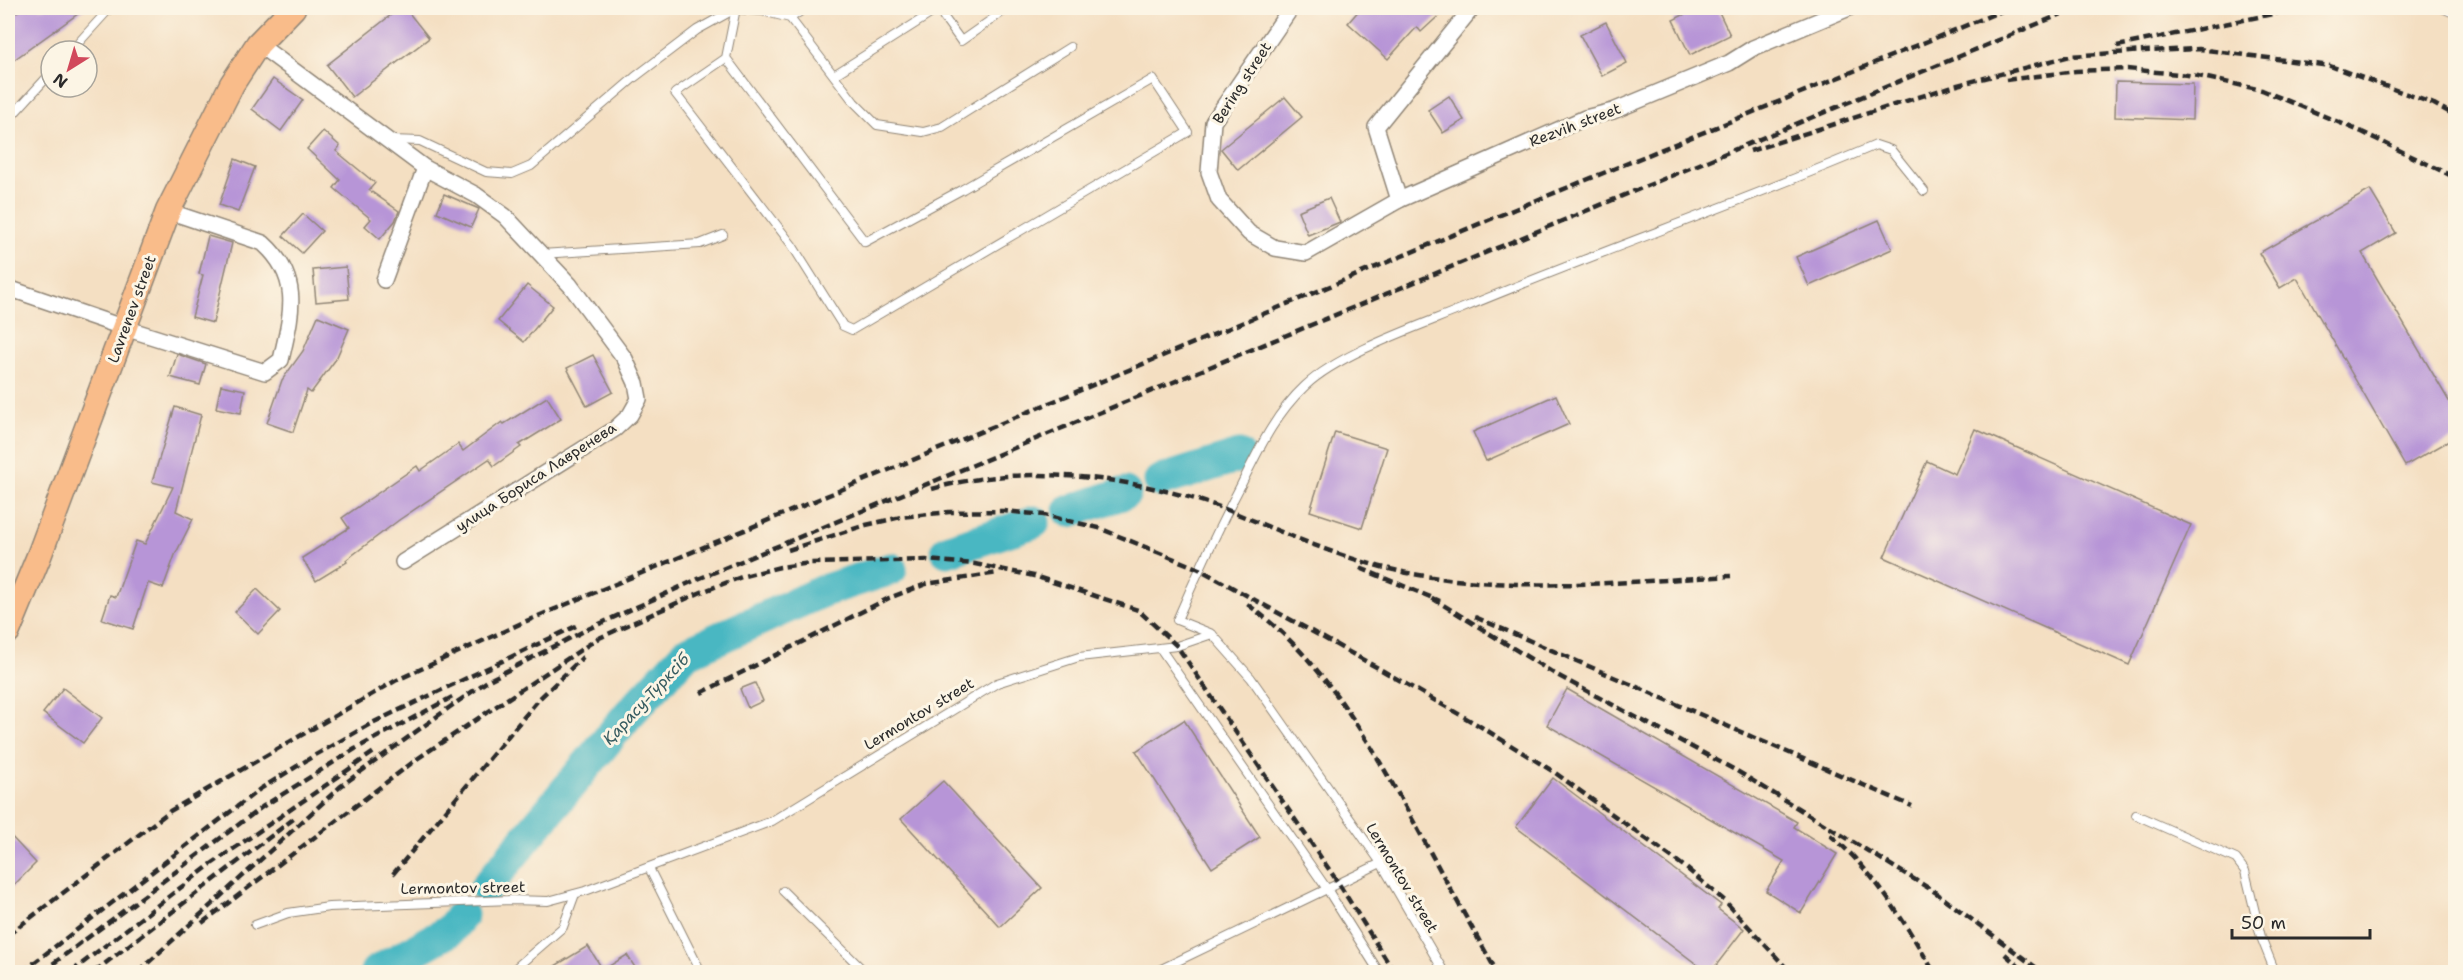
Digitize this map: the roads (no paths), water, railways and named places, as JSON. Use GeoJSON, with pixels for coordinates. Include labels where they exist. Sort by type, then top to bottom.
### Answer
{"type":"FeatureCollection","features":[{"type":"Feature","properties":{"kind":"main road","name":"Lavrenev street"},"geometry":{"type":"LineString","coordinates":[[8,631],[39,556],[168,211],[232,84],[258,44],[293,8]]}},
{"type":"Feature","properties":{"kind":"street","name":"Bering street"},"geometry":{"type":"LineString","coordinates":[[1291,8],[1213,122],[1209,172],[1219,200],[1249,233],[1275,248],[1306,253]]}},
{"type":"Feature","properties":{"kind":"street"},"geometry":{"type":"LineString","coordinates":[[1399,200],[1376,127],[1472,8]]}},
{"type":"Feature","properties":{"kind":"street","name":"Rezvih street"},"geometry":{"type":"LineString","coordinates":[[1306,253],[1399,200],[1585,118],[1613,111],[1729,63],[1753,48],[1849,8]]}},
{"type":"Feature","properties":{"kind":"street","name":"улица Бориса Лавренева"},"geometry":{"type":"LineString","coordinates":[[258,44],[424,168],[476,195],[505,216],[570,285],[625,358],[636,383],[639,399],[630,415],[615,429],[403,562]]}},
{"type":"Feature","properties":{"kind":"street"},"geometry":{"type":"LineString","coordinates":[[384,280],[424,168]]}},
{"type":"Feature","properties":{"kind":"street"},"geometry":{"type":"LineString","coordinates":[[8,288],[265,372],[281,360],[291,311],[292,291],[274,253],[263,243],[168,211]]}},
{"type":"Feature","properties":{"kind":"lane"},"geometry":{"type":"LineString","coordinates":[[82,39],[110,8]]}},
{"type":"Feature","properties":{"kind":"lane"},"geometry":{"type":"LineString","coordinates":[[726,58],[865,242],[963,189],[1153,79],[1188,132],[852,330],[843,326],[792,245],[675,93],[726,58],[735,8]]}},
{"type":"Feature","properties":{"kind":"lane"},"geometry":{"type":"LineString","coordinates":[[386,140],[420,141],[486,172],[512,174],[531,166],[635,76],[697,30],[735,8],[762,11],[790,18],[854,102],[877,125],[923,132],[942,127],[1070,47]]}},
{"type":"Feature","properties":{"kind":"lane"},"geometry":{"type":"LineString","coordinates":[[790,18],[806,8]]}},
{"type":"Feature","properties":{"kind":"lane"},"geometry":{"type":"LineString","coordinates":[[834,75],[938,9],[961,41],[1008,8]]}},
{"type":"Feature","properties":{"kind":"lane"},"geometry":{"type":"LineString","coordinates":[[2442,8],[2456,14]]}},
{"type":"Feature","properties":{"kind":"lane"},"geometry":{"type":"LineString","coordinates":[[8,120],[39,86]]}},
{"type":"Feature","properties":{"kind":"lane"},"geometry":{"type":"LineString","coordinates":[[1212,634],[1177,620],[1194,579],[1270,429],[1306,385],[1326,370],[1401,334],[1501,292],[1786,184],[1876,145],[1891,150],[1924,191]]}},
{"type":"Feature","properties":{"kind":"lane"},"geometry":{"type":"LineString","coordinates":[[541,254],[700,244],[723,235]]}},
{"type":"Feature","properties":{"kind":"lane","name":"Lermontov street"},"geometry":{"type":"LineString","coordinates":[[255,925],[288,913],[329,907],[548,900],[575,894],[772,821],[997,683],[1079,657],[1177,646],[1212,634],[1251,678],[1380,863],[1444,972]]}},
{"type":"Feature","properties":{"kind":"lane"},"geometry":{"type":"LineString","coordinates":[[1160,648],[1327,889],[1379,972]]}},
{"type":"Feature","properties":{"kind":"lane"},"geometry":{"type":"LineString","coordinates":[[2136,815],[2236,859],[2245,871],[2260,937],[2275,972]]}},
{"type":"Feature","properties":{"kind":"lane"},"geometry":{"type":"LineString","coordinates":[[1155,972],[1380,863]]}},
{"type":"Feature","properties":{"kind":"lane"},"geometry":{"type":"LineString","coordinates":[[649,868],[701,972]]}},
{"type":"Feature","properties":{"kind":"lane"},"geometry":{"type":"LineString","coordinates":[[783,891],[865,972]]}},
{"type":"Feature","properties":{"kind":"lane"},"geometry":{"type":"LineString","coordinates":[[511,972],[562,927],[575,894]]}},
{"type":"Feature","properties":{"kind":"waterway","name":"Қарасу-Түрксіб"},"geometry":{"type":"LineString","coordinates":[[1160,481],[1239,456]]}},
{"type":"Feature","properties":{"kind":"waterway","name":"Қарасу-Түрксіб"},"geometry":{"type":"LineString","coordinates":[[1070,511],[1125,493]]}},
{"type":"Feature","properties":{"kind":"waterway","name":"Қарасу-Түрксіб"},"geometry":{"type":"LineString","coordinates":[[947,551],[1034,522]]}},
{"type":"Feature","properties":{"kind":"waterway","name":"Қарасу-Түрксіб"},"geometry":{"type":"LineString","coordinates":[[486,887],[628,715],[686,653],[823,591],[891,569]]}},
{"type":"Feature","properties":{"kind":"waterway","name":"Қарасу-Түрксіб"},"geometry":{"type":"LineString","coordinates":[[376,972],[449,931],[462,915]]}},
{"type":"Feature","properties":{"kind":"railway"},"geometry":{"type":"LineString","coordinates":[[8,935],[170,811],[395,681],[524,622],[1515,209],[2009,8]]}},
{"type":"Feature","properties":{"kind":"railway"},"geometry":{"type":"LineString","coordinates":[[138,972],[341,786],[489,680],[586,630],[698,579],[2076,8]]}},
{"type":"Feature","properties":{"kind":"railway"},"geometry":{"type":"LineString","coordinates":[[2117,46],[2302,8]]}},
{"type":"Feature","properties":{"kind":"railway"},"geometry":{"type":"LineString","coordinates":[[1750,151],[1950,87],[2070,56],[2145,51],[2199,49],[2330,66],[2434,104],[2456,116]]}},
{"type":"Feature","properties":{"kind":"railway"},"geometry":{"type":"LineString","coordinates":[[2006,80],[2076,71],[2127,69],[2198,76],[2262,90],[2362,132],[2456,178]]}},
{"type":"Feature","properties":{"kind":"railway"},"geometry":{"type":"LineString","coordinates":[[932,489],[1005,476],[1082,477],[1121,482],[1196,499],[1346,557],[1370,564],[1419,575],[1458,580],[1574,584],[1731,576]]}},
{"type":"Feature","properties":{"kind":"railway"},"geometry":{"type":"LineString","coordinates":[[788,550],[866,525],[901,517],[949,512],[1004,511],[1044,515],[1099,528],[1199,569],[1478,725],[1554,772],[1685,867],[1725,901],[1790,972]]}},
{"type":"Feature","properties":{"kind":"railway"},"geometry":{"type":"LineString","coordinates":[[202,923],[417,759],[597,639],[699,593],[744,576],[780,567],[811,563],[926,560],[975,564],[1034,576],[1138,610],[1177,646],[1339,884],[1394,972]]}},
{"type":"Feature","properties":{"kind":"railway"},"geometry":{"type":"LineString","coordinates":[[1360,568],[1440,601]]}},
{"type":"Feature","properties":{"kind":"railway"},"geometry":{"type":"LineString","coordinates":[[701,693],[889,598],[926,584],[998,573]]}},
{"type":"Feature","properties":{"kind":"railway"},"geometry":{"type":"LineString","coordinates":[[1432,598],[1555,674],[1737,771],[1935,892],[2042,972]]}},
{"type":"Feature","properties":{"kind":"railway"},"geometry":{"type":"LineString","coordinates":[[1247,604],[1299,650],[1343,704],[1381,763],[1497,972]]}},
{"type":"Feature","properties":{"kind":"railway"},"geometry":{"type":"LineString","coordinates":[[1475,617],[1912,806]]}},
{"type":"Feature","properties":{"kind":"railway"},"geometry":{"type":"LineString","coordinates":[[22,972],[260,789],[372,723],[576,626]]}},
{"type":"Feature","properties":{"kind":"railway"},"geometry":{"type":"LineString","coordinates":[[393,874],[539,699],[583,657]]}},
{"type":"Feature","properties":{"kind":"railway"},"geometry":{"type":"LineString","coordinates":[[42,972],[262,807],[355,749],[456,695]]}},
{"type":"Feature","properties":{"kind":"railway"},"geometry":{"type":"LineString","coordinates":[[71,972],[210,865],[374,752]]}},
{"type":"Feature","properties":{"kind":"railway"},"geometry":{"type":"LineString","coordinates":[[94,972],[296,817]]}},
{"type":"Feature","properties":{"kind":"railway"},"geometry":{"type":"LineString","coordinates":[[1830,835],[1861,865],[1888,899],[1934,972]]}},
{"type":"Feature","properties":{"kind":"railway"},"geometry":{"type":"LineString","coordinates":[[2005,954],[2025,972]]}}]}
